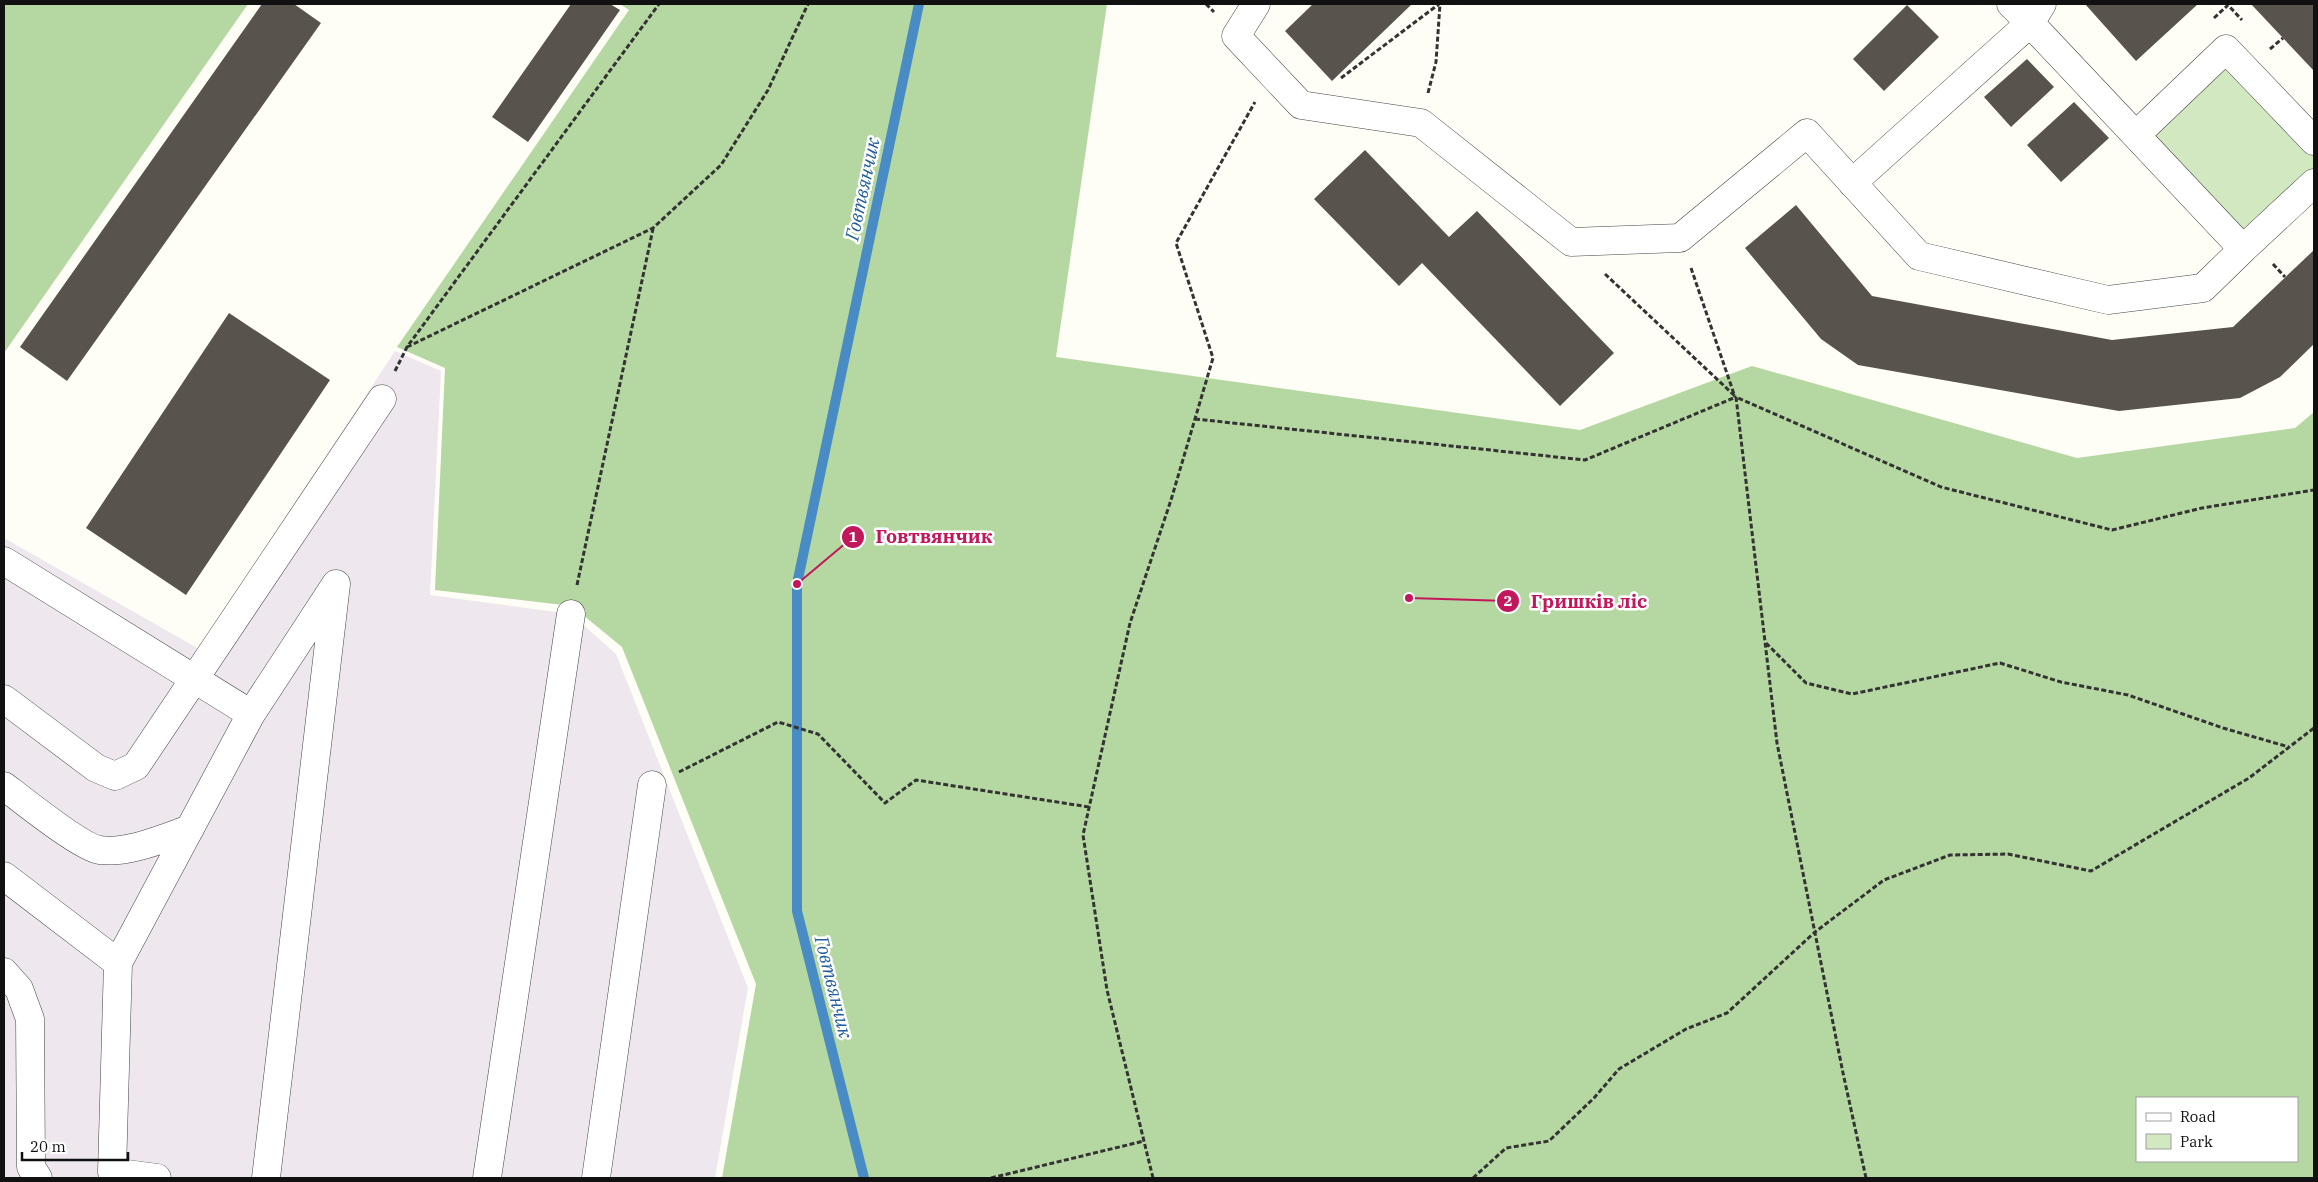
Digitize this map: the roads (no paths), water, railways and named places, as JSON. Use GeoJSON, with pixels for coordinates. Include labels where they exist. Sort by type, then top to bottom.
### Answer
{"type":"FeatureCollection","features":[{"type":"Feature","properties":{"kind":"lane"},"geometry":{"type":"LineString","coordinates":[[1256,4],[1236,36],[1301,105],[1421,123],[1571,242],[1680,238],[1807,133],[1919,256],[2108,300],[2203,288],[2314,183]]}},
{"type":"Feature","properties":{"kind":"lane"},"geometry":{"type":"LineString","coordinates":[[2011,4],[2036,13],[2136,135],[2243,249]]}},
{"type":"Feature","properties":{"kind":"lane"},"geometry":{"type":"LineString","coordinates":[[1852,183],[2036,13]]}},
{"type":"Feature","properties":{"kind":"lane"},"geometry":{"type":"LineString","coordinates":[[2136,135],[2226,48],[2314,141]]}},
{"type":"Feature","properties":{"kind":"lane"},"geometry":{"type":"LineString","coordinates":[[4,699],[96,768],[115,776],[136,766],[382,399]]}},
{"type":"Feature","properties":{"kind":"lane"},"geometry":{"type":"LineString","coordinates":[[4,561],[251,714]]}},
{"type":"Feature","properties":{"kind":"lane"},"geometry":{"type":"LineString","coordinates":[[157,1178],[112,1172],[118,963],[251,714],[336,584],[266,1178]]}},
{"type":"Feature","properties":{"kind":"lane"},"geometry":{"type":"LineString","coordinates":[[487,1178],[570,614]]}},
{"type":"Feature","properties":{"kind":"lane"},"geometry":{"type":"LineString","coordinates":[[596,1178],[652,785]]}},
{"type":"Feature","properties":{"kind":"lane"},"geometry":{"type":"LineString","coordinates":[[4,786],[67,832],[99,850],[137,847],[190,829]]}},
{"type":"Feature","properties":{"kind":"lane"},"geometry":{"type":"LineString","coordinates":[[4,876],[118,963]]}},
{"type":"Feature","properties":{"kind":"lane"},"geometry":{"type":"LineString","coordinates":[[4,972],[19,989],[30,1019],[31,1167],[38,1178]]}},
{"type":"Feature","properties":{"kind":"waterway","name":"Говтвянчик"},"geometry":{"type":"LineString","coordinates":[[864,1178],[797,911],[797,584],[919,4]]}},
{"type":"Feature","properties":{"kind":"place","name":"Говтвянчик"},"geometry":{"type":"Point","coordinates":[797,584]}},
{"type":"Feature","properties":{"kind":"place","name":"Гришків ліс"},"geometry":{"type":"Point","coordinates":[1409,598]}}]}
